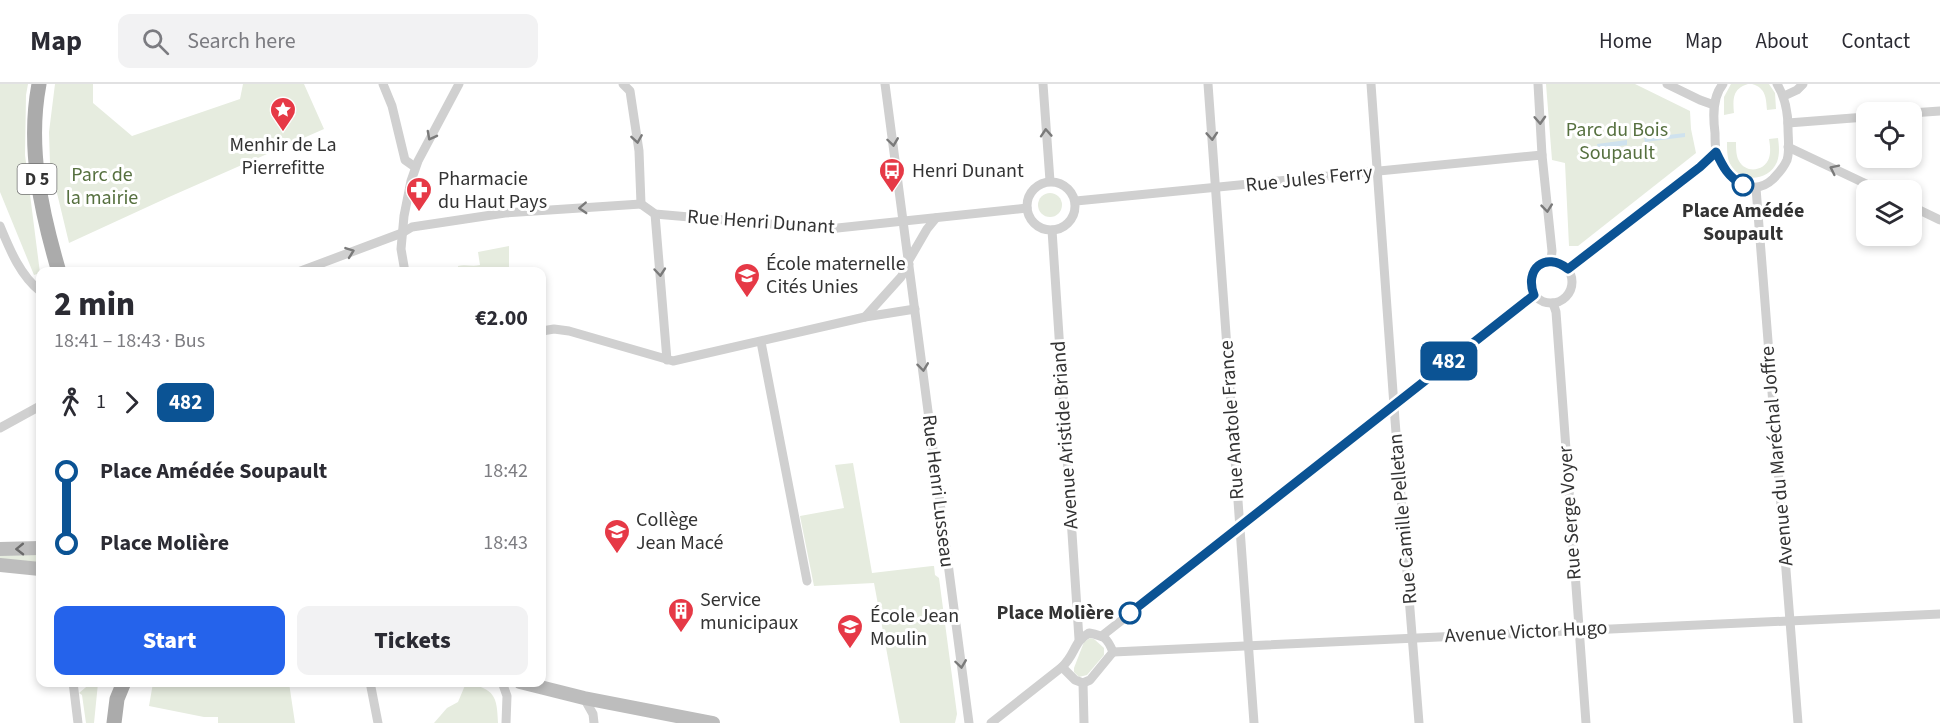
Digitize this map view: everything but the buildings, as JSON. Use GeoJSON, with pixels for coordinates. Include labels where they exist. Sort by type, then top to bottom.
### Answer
{"type":"FeatureCollection","features":[{"type":"Feature","properties":{"kind":"main road","name":"D 5"},"geometry":{"type":"LineString","coordinates":[[39,84],[35,102],[36,175],[58,267]]}},
{"type":"Feature","properties":{"kind":"main road"},"geometry":{"type":"LineString","coordinates":[[0,549],[36,548]]}},
{"type":"Feature","properties":{"kind":"main road"},"geometry":{"type":"LineString","coordinates":[[0,565],[36,569]]}},
{"type":"Feature","properties":{"kind":"main road"},"geometry":{"type":"LineString","coordinates":[[115,687],[117,699]]}},
{"type":"Feature","properties":{"kind":"main road"},"geometry":{"type":"LineString","coordinates":[[114,723],[117,699],[122,687]]}},
{"type":"Feature","properties":{"kind":"main road"},"geometry":{"type":"LineString","coordinates":[[540,687],[584,698],[713,723]]}},
{"type":"Feature","properties":{"kind":"street"},"geometry":{"type":"LineString","coordinates":[[383,84],[392,106],[405,160],[415,167]]}},
{"type":"Feature","properties":{"kind":"street"},"geometry":{"type":"LineString","coordinates":[[404,267],[401,249],[402,233],[415,167],[459,84]]}},
{"type":"Feature","properties":{"kind":"street"},"geometry":{"type":"LineString","coordinates":[[623,84],[630,91],[639,151],[641,204]]}},
{"type":"Feature","properties":{"kind":"street","name":"Rue Henri Lusseau"},"geometry":{"type":"LineString","coordinates":[[885,84],[969,723]]}},
{"type":"Feature","properties":{"kind":"street"},"geometry":{"type":"LineString","coordinates":[[1043,84],[1050,181]]}},
{"type":"Feature","properties":{"kind":"street","name":"Rue Anatole France"},"geometry":{"type":"LineString","coordinates":[[1209,84],[1254,723]]}},
{"type":"Feature","properties":{"kind":"street","name":"Rue Camille Pelletan"},"geometry":{"type":"LineString","coordinates":[[1371,84],[1419,723]]}},
{"type":"Feature","properties":{"kind":"street"},"geometry":{"type":"LineString","coordinates":[[1538,84],[1551,261]]}},
{"type":"Feature","properties":{"kind":"street"},"geometry":{"type":"LineString","coordinates":[[1666,84],[1714,105]]}},
{"type":"Feature","properties":{"kind":"street"},"geometry":{"type":"LineString","coordinates":[[1723,84],[1717,92],[1714,105],[1716,152],[1722,166],[1732,179],[1756,188],[1770,182],[1786,160],[1788,123],[1784,96],[1777,84]]}},
{"type":"Feature","properties":{"kind":"street"},"geometry":{"type":"LineString","coordinates":[[1784,96],[1797,90],[1803,84]]}},
{"type":"Feature","properties":{"kind":"street"},"geometry":{"type":"LineString","coordinates":[[1922,112],[1940,111]]}},
{"type":"Feature","properties":{"kind":"street"},"geometry":{"type":"LineString","coordinates":[[1788,123],[1856,118]]}},
{"type":"Feature","properties":{"kind":"street"},"geometry":{"type":"LineString","coordinates":[[1788,147],[1858,180]]}},
{"type":"Feature","properties":{"kind":"street"},"geometry":{"type":"LineString","coordinates":[[1568,269],[1700,167],[1716,152]]}},
{"type":"Feature","properties":{"kind":"street","name":"Rue Jules Ferry"},"geometry":{"type":"LineString","coordinates":[[1076,201],[1542,155]]}},
{"type":"Feature","properties":{"kind":"street"},"geometry":{"type":"LineString","coordinates":[[1050,181],[1063,184],[1073,194],[1076,201],[1071,221],[1065,226],[1052,230],[1037,226],[1027,208],[1031,192],[1036,187],[1050,181]]}},
{"type":"Feature","properties":{"kind":"street","name":"Avenue du Maréchal Joffre"},"geometry":{"type":"LineString","coordinates":[[1756,188],[1798,723]]}},
{"type":"Feature","properties":{"kind":"street"},"geometry":{"type":"LineString","coordinates":[[311,267],[402,233],[412,227],[505,213],[641,204],[655,214],[667,360]]}},
{"type":"Feature","properties":{"kind":"street"},"geometry":{"type":"LineString","coordinates":[[903,222],[1027,208]]}},
{"type":"Feature","properties":{"kind":"street"},"geometry":{"type":"LineString","coordinates":[[1922,211],[1940,220]]}},
{"type":"Feature","properties":{"kind":"street","name":"Rue Henri Dunant"},"geometry":{"type":"LineString","coordinates":[[655,214],[828,229],[903,222]]}},
{"type":"Feature","properties":{"kind":"street"},"geometry":{"type":"LineString","coordinates":[[866,317],[901,277],[917,243],[936,218]]}},
{"type":"Feature","properties":{"kind":"street"},"geometry":{"type":"LineString","coordinates":[[0,226],[14,257],[36,287]]}},
{"type":"Feature","properties":{"kind":"street","name":"Avenue Aristide Briand"},"geometry":{"type":"LineString","coordinates":[[1052,230],[1078,639]]}},
{"type":"Feature","properties":{"kind":"street"},"geometry":{"type":"LineString","coordinates":[[1551,261],[1560,263],[1568,269],[1572,279],[1571,290],[1564,299],[1553,303],[1543,301],[1534,295],[1530,284],[1532,273],[1540,264],[1551,261]]}},
{"type":"Feature","properties":{"kind":"street"},"geometry":{"type":"LineString","coordinates":[[1103,635],[1534,295]]}},
{"type":"Feature","properties":{"kind":"street","name":"Rue Serge Voyer"},"geometry":{"type":"LineString","coordinates":[[1553,303],[1556,312],[1586,723]]}},
{"type":"Feature","properties":{"kind":"street"},"geometry":{"type":"LineString","coordinates":[[546,330],[569,331],[667,360],[684,359],[866,317],[915,309]]}},
{"type":"Feature","properties":{"kind":"street"},"geometry":{"type":"LineString","coordinates":[[761,342],[807,581]]}},
{"type":"Feature","properties":{"kind":"street"},"geometry":{"type":"LineString","coordinates":[[0,428],[36,408]]}},
{"type":"Feature","properties":{"kind":"street","name":"Avenue Victor Hugo"},"geometry":{"type":"LineString","coordinates":[[1113,652],[1940,614]]}},
{"type":"Feature","properties":{"kind":"street"},"geometry":{"type":"LineString","coordinates":[[991,723],[1062,667],[1071,658],[1078,639],[1089,633],[1103,635],[1113,652],[1090,680],[1083,683],[1075,680],[1062,667]]}},
{"type":"Feature","properties":{"kind":"street"},"geometry":{"type":"LineString","coordinates":[[1083,683],[1084,723]]}},
{"type":"Feature","properties":{"kind":"street"},"geometry":{"type":"LineString","coordinates":[[74,687],[78,723]]}},
{"type":"Feature","properties":{"kind":"street"},"geometry":{"type":"LineString","coordinates":[[371,687],[378,723]]}},
{"type":"Feature","properties":{"kind":"street"},"geometry":{"type":"LineString","coordinates":[[504,687],[507,696],[506,723]]}},
{"type":"Feature","properties":{"kind":"street"},"geometry":{"type":"LineString","coordinates":[[584,698],[593,714],[594,723]]}},
{"type":"Feature","properties":{"kind":"green space"},"geometry":{"type":"Polygon","coordinates":[[[0,84],[28,84],[25,155],[39,267],[36,267],[36,274],[34,275],[0,192],[0,84]]]}},
{"type":"Feature","properties":{"kind":"green space","name":"Parc de la mairie"},"geometry":{"type":"Polygon","coordinates":[[[55,84],[93,84],[93,103],[132,136],[240,99],[243,84],[304,84],[324,129],[69,243],[50,164],[49,132],[55,84]]]}},
{"type":"Feature","properties":{"kind":"green space","name":"Parc du Bois Soupault"},"geometry":{"type":"Polygon","coordinates":[[[1546,84],[1635,84],[1690,111],[1696,153],[1578,246],[1569,246],[1565,163],[1552,160],[1546,84]]]}},
{"type":"Feature","properties":{"kind":"green space"},"geometry":{"type":"Polygon","coordinates":[[[1731,84],[1748,84],[1736,92],[1734,113],[1724,115],[1724,97],[1731,84]]]}},
{"type":"Feature","properties":{"kind":"green space"},"geometry":{"type":"Polygon","coordinates":[[[1752,84],[1769,84],[1775,93],[1776,109],[1767,110],[1763,91],[1752,84]]]}},
{"type":"Feature","properties":{"kind":"green space"},"geometry":{"type":"Polygon","coordinates":[[[1778,138],[1778,159],[1773,169],[1767,174],[1753,178],[1746,177],[1733,169],[1728,160],[1727,142],[1736,142],[1739,161],[1746,168],[1755,169],[1764,166],[1769,158],[1769,139],[1778,138]]]}},
{"type":"Feature","properties":{"kind":"green space"},"geometry":{"type":"Polygon","coordinates":[[[1050,193],[1059,196],[1062,205],[1059,214],[1050,217],[1041,214],[1038,205],[1041,196],[1050,193]]]}},
{"type":"Feature","properties":{"kind":"green space"},"geometry":{"type":"Polygon","coordinates":[[[509,246],[509,267],[458,267],[480,265],[478,252],[509,246]]]}},
{"type":"Feature","properties":{"kind":"green space"},"geometry":{"type":"Polygon","coordinates":[[[853,463],[872,573],[934,566],[935,575],[939,578],[957,714],[955,723],[900,723],[874,583],[814,586],[800,516],[844,508],[835,465],[853,463]]]}},
{"type":"Feature","properties":{"kind":"green space"},"geometry":{"type":"Polygon","coordinates":[[[36,552],[36,565],[0,562],[0,553],[36,552]]]}},
{"type":"Feature","properties":{"kind":"green space"},"geometry":{"type":"Polygon","coordinates":[[[1090,638],[1104,648],[1104,655],[1087,675],[1079,677],[1074,672],[1074,668],[1084,642],[1090,638]]]}},
{"type":"Feature","properties":{"kind":"green space"},"geometry":{"type":"Polygon","coordinates":[[[86,687],[98,687],[94,723],[86,723],[82,695],[79,693],[86,687]]]}},
{"type":"Feature","properties":{"kind":"green space"},"geometry":{"type":"Polygon","coordinates":[[[152,687],[290,687],[295,723],[218,723],[218,717],[204,717],[149,706],[152,687]]]}},
{"type":"Feature","properties":{"kind":"green space"},"geometry":{"type":"Polygon","coordinates":[[[464,687],[481,687],[489,691],[497,706],[498,723],[434,723],[447,708],[458,702],[464,687]]]}},
{"type":"Feature","properties":{"kind":"water"},"geometry":{"type":"Polygon","coordinates":[[[1685,133],[1685,137],[1645,142],[1644,138],[1685,133]]]}},
{"type":"Feature","properties":{"kind":"water"},"geometry":{"type":"Polygon","coordinates":[[[1627,140],[1627,145],[1598,149],[1597,144],[1627,140]]]}},
{"type":"Feature","properties":{"kind":"bus line","name":"482"},"geometry":{"type":"LineString","coordinates":[[1130,613],[1534,295],[1530,284],[1532,273],[1540,264],[1551,261],[1560,263],[1568,269],[1700,167],[1716,152],[1722,166],[1732,179],[1743,185]]}},
{"type":"Feature","properties":{"kind":"place","name":"Menhir de La Pierrefitte"},"geometry":{"type":"Point","coordinates":[283,133]}},
{"type":"Feature","properties":{"kind":"place","name":"Place Amédée Soupault"},"geometry":{"type":"Point","coordinates":[1743,185]}},
{"type":"Feature","properties":{"kind":"place","name":"Henri Dunant"},"geometry":{"type":"Point","coordinates":[892,194]}},
{"type":"Feature","properties":{"kind":"place","name":"Pharmacie du Haut Pays"},"geometry":{"type":"Point","coordinates":[419,213]}},
{"type":"Feature","properties":{"kind":"place","name":"École maternelle Cités Unies"},"geometry":{"type":"Point","coordinates":[747,299]}},
{"type":"Feature","properties":{"kind":"place","name":"Collège Jean Macé"},"geometry":{"type":"Point","coordinates":[617,555]}},
{"type":"Feature","properties":{"kind":"place","name":"Place Molière"},"geometry":{"type":"Point","coordinates":[1130,613]}},
{"type":"Feature","properties":{"kind":"place","name":"Service municipaux"},"geometry":{"type":"Point","coordinates":[681,634]}},
{"type":"Feature","properties":{"kind":"place","name":"École Jean Moulin"},"geometry":{"type":"Point","coordinates":[850,650]}}]}
